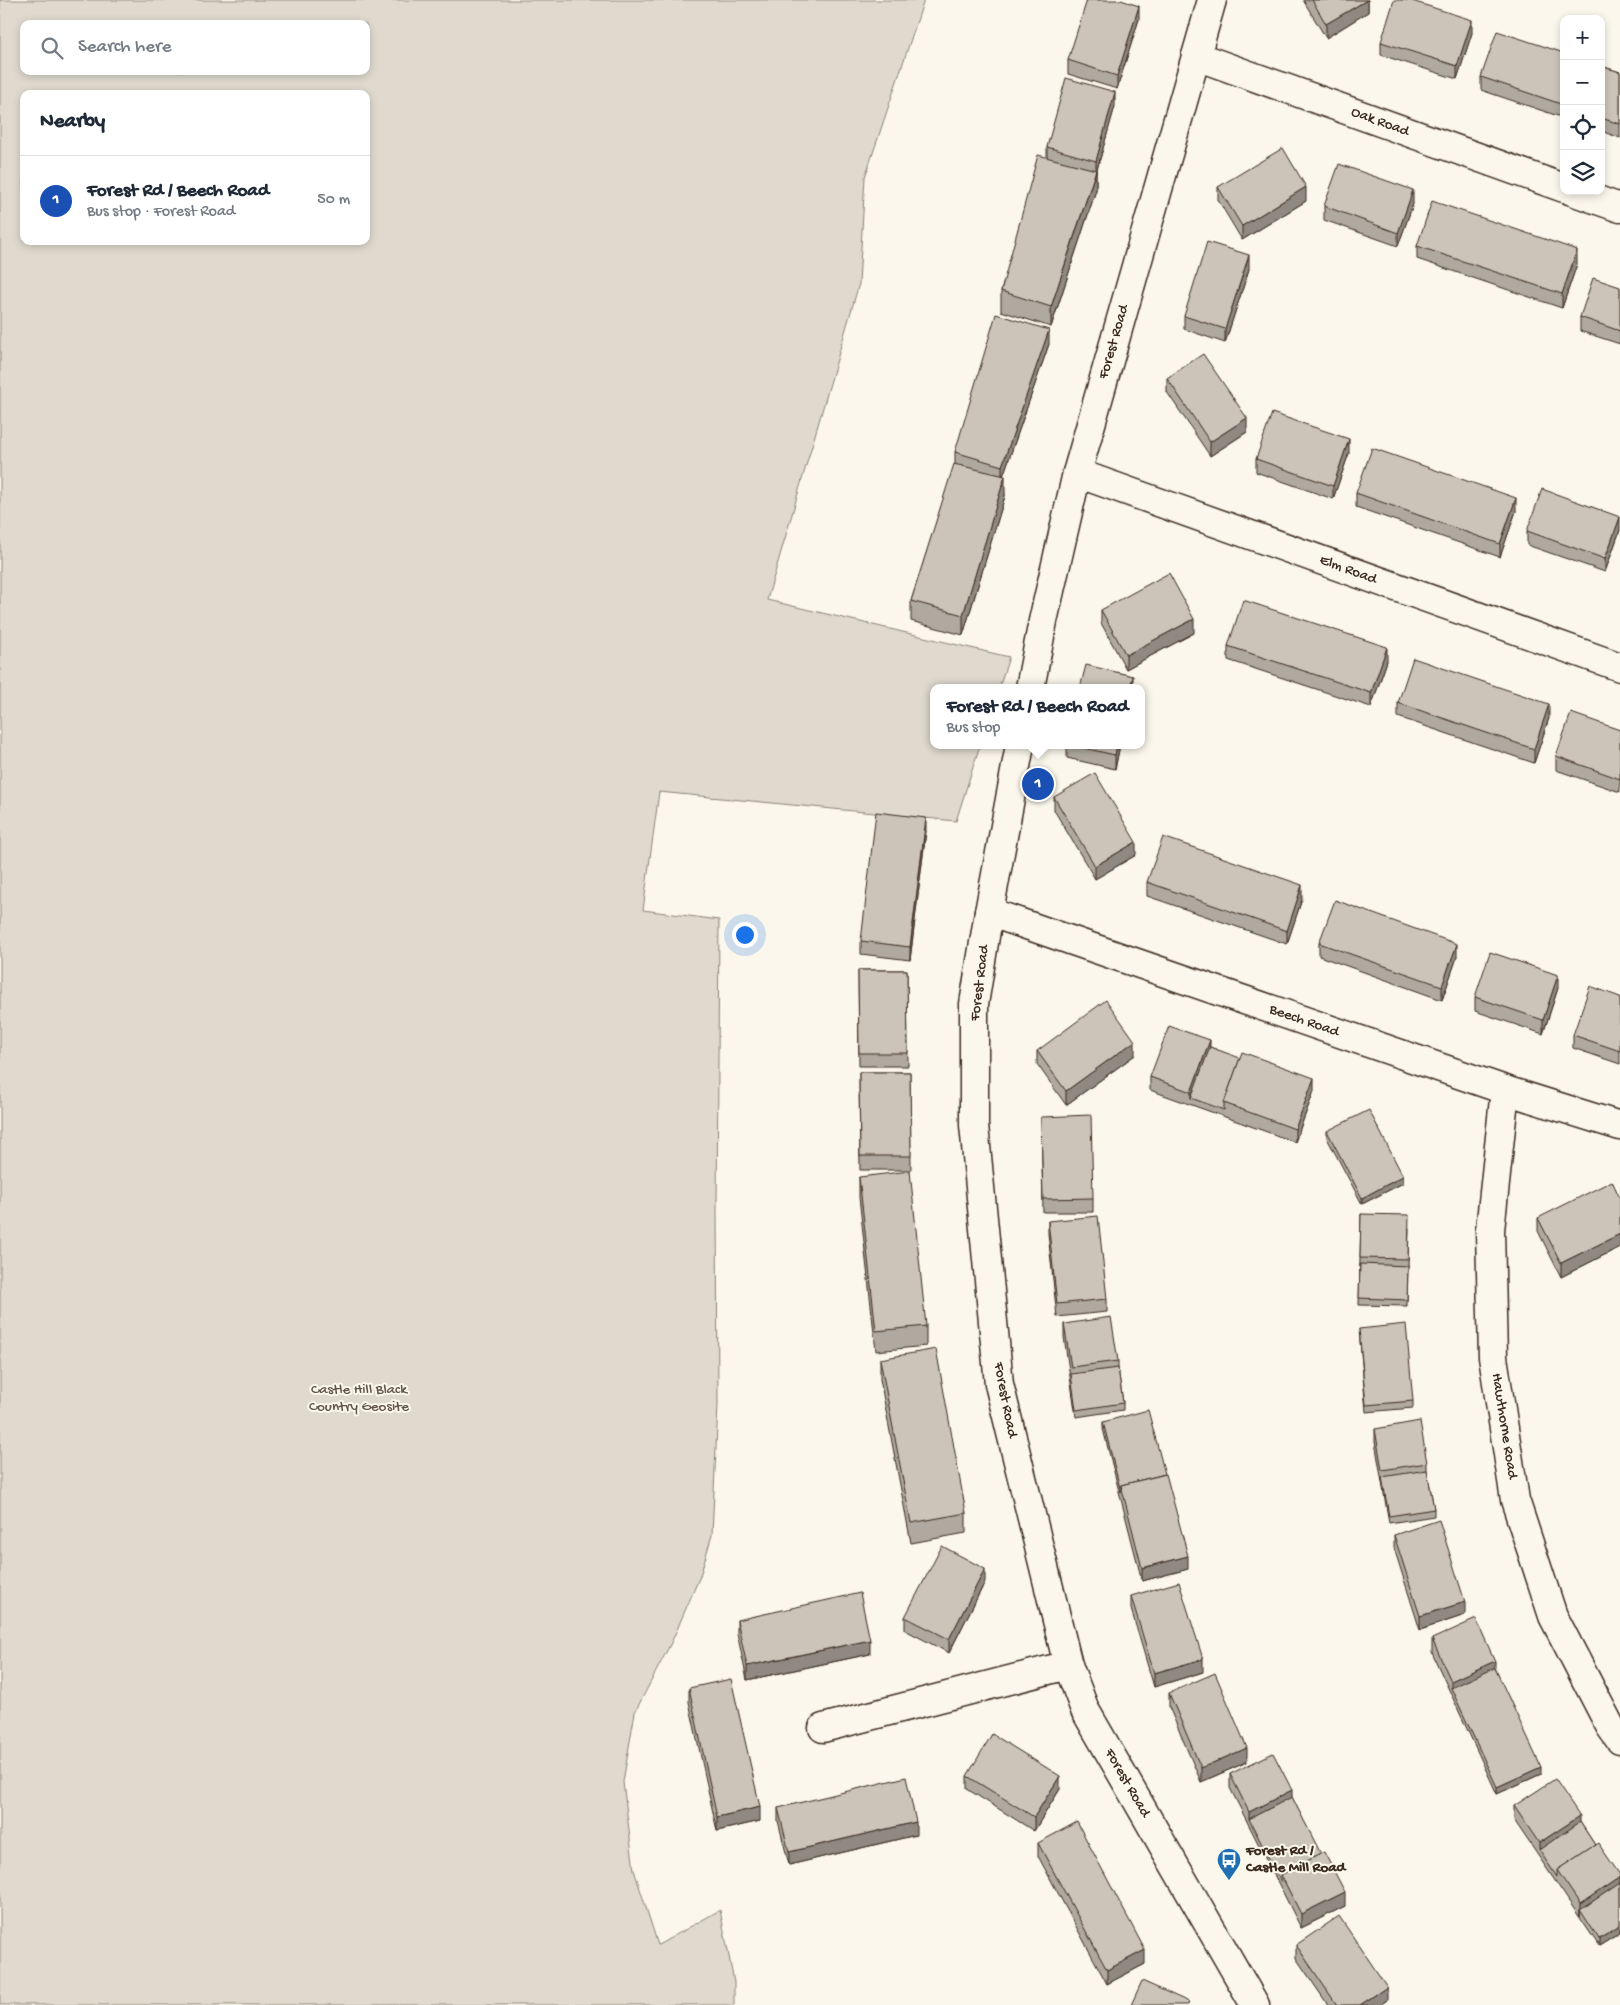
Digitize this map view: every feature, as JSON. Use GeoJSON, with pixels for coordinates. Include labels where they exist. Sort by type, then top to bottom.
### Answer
{"type":"FeatureCollection","features":[{"type":"Feature","properties":{"kind":"street","name":"Forest Road"},"geometry":{"type":"LineString","coordinates":[[1031,684],[1043,620],[1077,472],[1212,0]]}},
{"type":"Feature","properties":{"kind":"street","name":"Oak Road"},"geometry":{"type":"LineString","coordinates":[[1196,56],[1560,187]]}},
{"type":"Feature","properties":{"kind":"street"},"geometry":{"type":"LineString","coordinates":[[1583,195],[1620,208]]}},
{"type":"Feature","properties":{"kind":"street","name":"Elm Road"},"geometry":{"type":"LineString","coordinates":[[1077,472],[1620,666]]}},
{"type":"Feature","properties":{"kind":"street","name":"Forest Road"},"geometry":{"type":"LineString","coordinates":[[1019,749],[974,1004],[974,1125],[999,1384],[1068,1665],[1085,1710],[1255,2005]]}},
{"type":"Feature","properties":{"kind":"street","name":"Beech Road"},"geometry":{"type":"LineString","coordinates":[[989,912],[1505,1090],[1620,1126]]}},
{"type":"Feature","properties":{"kind":"street","name":"Hawthorne Road"},"geometry":{"type":"LineString","coordinates":[[1505,1090],[1490,1230],[1493,1357],[1515,1500],[1553,1616],[1610,1726],[1620,1740]]}},
{"type":"Feature","properties":{"kind":"street"},"geometry":{"type":"LineString","coordinates":[[823,1728],[1068,1665]]}},
{"type":"Feature","properties":{"kind":"green space","name":"Castle Hill Black Country Geosite"},"geometry":{"type":"Polygon","coordinates":[[[0,0],[924,0],[865,177],[859,284],[767,600],[1009,657],[1000,684],[930,684],[930,749],[979,749],[956,821],[659,792],[643,910],[719,920],[718,1405],[712,1535],[700,1576],[672,1641],[635,1712],[623,1782],[634,1870],[658,1945],[720,1910],[734,1982],[734,2005],[0,2005],[0,0]]]}},
{"type":"Feature","properties":{"kind":"building"},"geometry":{"type":"Polygon","coordinates":[[[1087,0],[1121,0],[1139,6],[1117,76],[1068,60],[1087,0]]]}},
{"type":"Feature","properties":{"kind":"building"},"geometry":{"type":"Polygon","coordinates":[[[1312,0],[1367,0],[1326,24],[1312,0]]]}},
{"type":"Feature","properties":{"kind":"building"},"geometry":{"type":"Polygon","coordinates":[[[1394,0],[1409,0],[1472,20],[1457,66],[1381,42],[1394,0]]]}},
{"type":"Feature","properties":{"kind":"building"},"geometry":{"type":"Polygon","coordinates":[[[1497,31],[1560,52],[1560,104],[1481,77],[1497,31]]]}},
{"type":"Feature","properties":{"kind":"building"},"geometry":{"type":"Polygon","coordinates":[[[1605,67],[1620,72],[1620,124],[1605,119],[1605,67]]]}},
{"type":"Feature","properties":{"kind":"building"},"geometry":{"type":"Polygon","coordinates":[[[1066,78],[1115,92],[1096,161],[1047,147],[1066,78]]]}},
{"type":"Feature","properties":{"kind":"building"},"geometry":{"type":"Polygon","coordinates":[[[1283,148],[1306,187],[1242,226],[1218,187],[1283,148]]]}},
{"type":"Feature","properties":{"kind":"building"},"geometry":{"type":"Polygon","coordinates":[[[1038,155],[1096,170],[1051,307],[1001,291],[1038,155]]]}},
{"type":"Feature","properties":{"kind":"building"},"geometry":{"type":"Polygon","coordinates":[[[1339,164],[1413,190],[1398,233],[1324,206],[1339,164]]]}},
{"type":"Feature","properties":{"kind":"building"},"geometry":{"type":"Polygon","coordinates":[[[1432,201],[1577,250],[1562,294],[1417,246],[1432,201]]]}},
{"type":"Feature","properties":{"kind":"building"},"geometry":{"type":"Polygon","coordinates":[[[1207,242],[1249,255],[1225,329],[1184,316],[1207,242]]]}},
{"type":"Feature","properties":{"kind":"building"},"geometry":{"type":"Polygon","coordinates":[[[1593,278],[1620,287],[1620,331],[1580,317],[1593,278]]]}},
{"type":"Feature","properties":{"kind":"building"},"geometry":{"type":"Polygon","coordinates":[[[996,314],[1049,330],[1002,466],[955,452],[996,314]]]}},
{"type":"Feature","properties":{"kind":"building"},"geometry":{"type":"Polygon","coordinates":[[[1203,354],[1247,418],[1210,442],[1167,378],[1203,354]]]}},
{"type":"Feature","properties":{"kind":"building"},"geometry":{"type":"Polygon","coordinates":[[[1272,413],[1349,439],[1333,486],[1256,459],[1272,413]]]}},
{"type":"Feature","properties":{"kind":"building"},"geometry":{"type":"Polygon","coordinates":[[[1372,448],[1516,498],[1500,544],[1356,493],[1372,448]]]}},
{"type":"Feature","properties":{"kind":"building"},"geometry":{"type":"Polygon","coordinates":[[[954,464],[1005,476],[963,615],[911,601],[954,464]]]}},
{"type":"Feature","properties":{"kind":"building"},"geometry":{"type":"Polygon","coordinates":[[[1542,489],[1620,517],[1605,559],[1527,531],[1542,489]]]}},
{"type":"Feature","properties":{"kind":"building"},"geometry":{"type":"Polygon","coordinates":[[[1169,573],[1194,619],[1126,655],[1101,610],[1169,573]]]}},
{"type":"Feature","properties":{"kind":"building"},"geometry":{"type":"Polygon","coordinates":[[[1243,600],[1387,647],[1371,693],[1228,646],[1243,600]]]}},
{"type":"Feature","properties":{"kind":"building"},"geometry":{"type":"Polygon","coordinates":[[[1413,658],[1549,704],[1534,749],[1398,703],[1413,658]]]}},
{"type":"Feature","properties":{"kind":"building"},"geometry":{"type":"Polygon","coordinates":[[[1086,665],[1133,676],[1131,684],[1081,684],[1086,665]]]}},
{"type":"Feature","properties":{"kind":"building"},"geometry":{"type":"Polygon","coordinates":[[[1571,713],[1620,730],[1620,779],[1556,756],[1571,713]]]}},
{"type":"Feature","properties":{"kind":"building"},"geometry":{"type":"Polygon","coordinates":[[[1088,749],[1116,749],[1115,755],[1088,749]]]}},
{"type":"Feature","properties":{"kind":"building"},"geometry":{"type":"Polygon","coordinates":[[[1095,773],[1136,842],[1095,866],[1054,797],[1095,773]]]}},
{"type":"Feature","properties":{"kind":"building"},"geometry":{"type":"Polygon","coordinates":[[[876,812],[926,818],[910,947],[861,941],[876,812]]]}},
{"type":"Feature","properties":{"kind":"building"},"geometry":{"type":"Polygon","coordinates":[[[1163,837],[1302,885],[1287,931],[1147,882],[1163,837]]]}},
{"type":"Feature","properties":{"kind":"building"},"geometry":{"type":"Polygon","coordinates":[[[1335,900],[1457,944],[1442,986],[1319,943],[1335,900]]]}},
{"type":"Feature","properties":{"kind":"building"},"geometry":{"type":"Polygon","coordinates":[[[1490,952],[1558,975],[1543,1020],[1475,997],[1490,952]]]}},
{"type":"Feature","properties":{"kind":"building"},"geometry":{"type":"Polygon","coordinates":[[[858,970],[907,970],[908,1053],[859,1053],[858,970]]]}},
{"type":"Feature","properties":{"kind":"building"},"geometry":{"type":"Polygon","coordinates":[[[1590,986],[1620,997],[1620,1051],[1573,1035],[1590,986]]]}},
{"type":"Feature","properties":{"kind":"building"},"geometry":{"type":"Polygon","coordinates":[[[1106,1000],[1135,1041],[1066,1091],[1037,1051],[1106,1000]]]}},
{"type":"Feature","properties":{"kind":"building"},"geometry":{"type":"Polygon","coordinates":[[[1169,1026],[1210,1040],[1191,1092],[1150,1077],[1169,1026]]]}},
{"type":"Feature","properties":{"kind":"building"},"geometry":{"type":"Polygon","coordinates":[[[1210,1047],[1240,1058],[1224,1103],[1224,1110],[1191,1098],[1210,1047]]]}},
{"type":"Feature","properties":{"kind":"building"},"geometry":{"type":"Polygon","coordinates":[[[1242,1052],[1314,1078],[1295,1129],[1224,1103],[1242,1052]]]}},
{"type":"Feature","properties":{"kind":"building"},"geometry":{"type":"Polygon","coordinates":[[[859,1072],[910,1072],[911,1156],[860,1156],[859,1072]]]}},
{"type":"Feature","properties":{"kind":"building"},"geometry":{"type":"Polygon","coordinates":[[[1369,1110],[1403,1176],[1362,1198],[1327,1131],[1369,1110]]]}},
{"type":"Feature","properties":{"kind":"building"},"geometry":{"type":"Polygon","coordinates":[[[1091,1115],[1093,1198],[1043,1199],[1041,1117],[1091,1115]]]}},
{"type":"Feature","properties":{"kind":"building"},"geometry":{"type":"Polygon","coordinates":[[[910,1171],[926,1326],[876,1331],[859,1177],[910,1171]]]}},
{"type":"Feature","properties":{"kind":"building"},"geometry":{"type":"Polygon","coordinates":[[[1612,1181],[1620,1198],[1620,1234],[1561,1263],[1538,1218],[1612,1181]]]}},
{"type":"Feature","properties":{"kind":"building"},"geometry":{"type":"Polygon","coordinates":[[[1361,1214],[1409,1215],[1408,1259],[1360,1258],[1361,1214]]]}},
{"type":"Feature","properties":{"kind":"building"},"geometry":{"type":"Polygon","coordinates":[[[1098,1216],[1107,1299],[1057,1304],[1048,1221],[1098,1216]]]}},
{"type":"Feature","properties":{"kind":"building"},"geometry":{"type":"Polygon","coordinates":[[[1360,1264],[1408,1266],[1407,1300],[1359,1298],[1360,1264]]]}},
{"type":"Feature","properties":{"kind":"building"},"geometry":{"type":"Polygon","coordinates":[[[1111,1317],[1118,1361],[1071,1367],[1064,1324],[1111,1317]]]}},
{"type":"Feature","properties":{"kind":"building"},"geometry":{"type":"Polygon","coordinates":[[[1406,1324],[1413,1401],[1366,1405],[1359,1329],[1406,1324]]]}},
{"type":"Feature","properties":{"kind":"building"},"geometry":{"type":"Polygon","coordinates":[[[936,1349],[966,1513],[911,1523],[880,1359],[936,1349]]]}},
{"type":"Feature","properties":{"kind":"building"},"geometry":{"type":"Polygon","coordinates":[[[1118,1368],[1123,1403],[1076,1410],[1071,1374],[1118,1368]]]}},
{"type":"Feature","properties":{"kind":"building"},"geometry":{"type":"Polygon","coordinates":[[[1148,1410],[1165,1474],[1121,1485],[1121,1492],[1103,1422],[1148,1410]]]}},
{"type":"Feature","properties":{"kind":"building"},"geometry":{"type":"Polygon","coordinates":[[[1420,1421],[1427,1463],[1382,1470],[1375,1429],[1420,1421]]]}},
{"type":"Feature","properties":{"kind":"building"},"geometry":{"type":"Polygon","coordinates":[[[1427,1470],[1434,1509],[1389,1516],[1382,1477],[1427,1470]]]}},
{"type":"Feature","properties":{"kind":"building"},"geometry":{"type":"Polygon","coordinates":[[[1166,1474],[1188,1556],[1142,1568],[1121,1485],[1166,1474]]]}},
{"type":"Feature","properties":{"kind":"building"},"geometry":{"type":"Polygon","coordinates":[[[1439,1520],[1465,1602],[1420,1616],[1394,1535],[1439,1520]]]}},
{"type":"Feature","properties":{"kind":"building"},"geometry":{"type":"Polygon","coordinates":[[[942,1546],[985,1569],[949,1639],[905,1617],[942,1546]]]}},
{"type":"Feature","properties":{"kind":"building"},"geometry":{"type":"Polygon","coordinates":[[[1179,1582],[1203,1659],[1154,1673],[1131,1596],[1179,1582]]]}},
{"type":"Feature","properties":{"kind":"building"},"geometry":{"type":"Polygon","coordinates":[[[860,1593],[870,1640],[747,1666],[737,1620],[860,1593]]]}},
{"type":"Feature","properties":{"kind":"building"},"geometry":{"type":"Polygon","coordinates":[[[1476,1619],[1495,1661],[1451,1681],[1432,1639],[1476,1619]]]}},
{"type":"Feature","properties":{"kind":"building"},"geometry":{"type":"Polygon","coordinates":[[[1495,1668],[1541,1767],[1497,1787],[1451,1688],[1495,1668]]]}},
{"type":"Feature","properties":{"kind":"building"},"geometry":{"type":"Polygon","coordinates":[[[1215,1673],[1247,1748],[1201,1768],[1169,1693],[1215,1673]]]}},
{"type":"Feature","properties":{"kind":"building"},"geometry":{"type":"Polygon","coordinates":[[[731,1679],[760,1807],[717,1817],[689,1688],[731,1679]]]}},
{"type":"Feature","properties":{"kind":"building"},"geometry":{"type":"Polygon","coordinates":[[[992,1734],[1060,1776],[1034,1817],[967,1776],[992,1734]]]}},
{"type":"Feature","properties":{"kind":"building"},"geometry":{"type":"Polygon","coordinates":[[[1273,1753],[1292,1790],[1249,1812],[1230,1774],[1273,1753]]]}},
{"type":"Feature","properties":{"kind":"building"},"geometry":{"type":"Polygon","coordinates":[[[906,1777],[916,1822],[789,1852],[778,1808],[906,1777]]]}},
{"type":"Feature","properties":{"kind":"building"},"geometry":{"type":"Polygon","coordinates":[[[1555,1779],[1580,1816],[1539,1843],[1514,1806],[1555,1779]]]}},
{"type":"Feature","properties":{"kind":"building"},"geometry":{"type":"Polygon","coordinates":[[[1292,1797],[1321,1854],[1281,1875],[1281,1882],[1249,1819],[1292,1797]]]}},
{"type":"Feature","properties":{"kind":"building"},"geometry":{"type":"Polygon","coordinates":[[[1077,1822],[1145,1950],[1107,1970],[1038,1843],[1077,1822]]]}},
{"type":"Feature","properties":{"kind":"building"},"geometry":{"type":"Polygon","coordinates":[[[1580,1822],[1595,1845],[1557,1870],[1557,1877],[1539,1850],[1580,1822]]]}},
{"type":"Feature","properties":{"kind":"building"},"geometry":{"type":"Polygon","coordinates":[[[1598,1843],[1620,1877],[1580,1904],[1557,1870],[1598,1843]]]}},
{"type":"Feature","properties":{"kind":"building"},"geometry":{"type":"Polygon","coordinates":[[[1324,1852],[1345,1892],[1301,1914],[1281,1875],[1324,1852]]]}},
{"type":"Feature","properties":{"kind":"building"},"geometry":{"type":"Polygon","coordinates":[[[1620,1883],[1620,1926],[1599,1939],[1580,1910],[1620,1883]]]}},
{"type":"Feature","properties":{"kind":"building"},"geometry":{"type":"Polygon","coordinates":[[[1339,1916],[1387,1987],[1360,2005],[1337,2005],[1296,1945],[1339,1916]]]}},
{"type":"Feature","properties":{"kind":"building"},"geometry":{"type":"Polygon","coordinates":[[[1142,1981],[1189,2002],[1188,2005],[1131,2005],[1142,1981]]]}},
{"type":"Feature","properties":{"kind":"place","name":"Forest Rd / Beech Road"},"geometry":{"type":"Point","coordinates":[1038,784]}},
{"type":"Feature","properties":{"kind":"place","name":"Forest Rd / Castle Mill Road"},"geometry":{"type":"Point","coordinates":[1229,1881]}}]}
